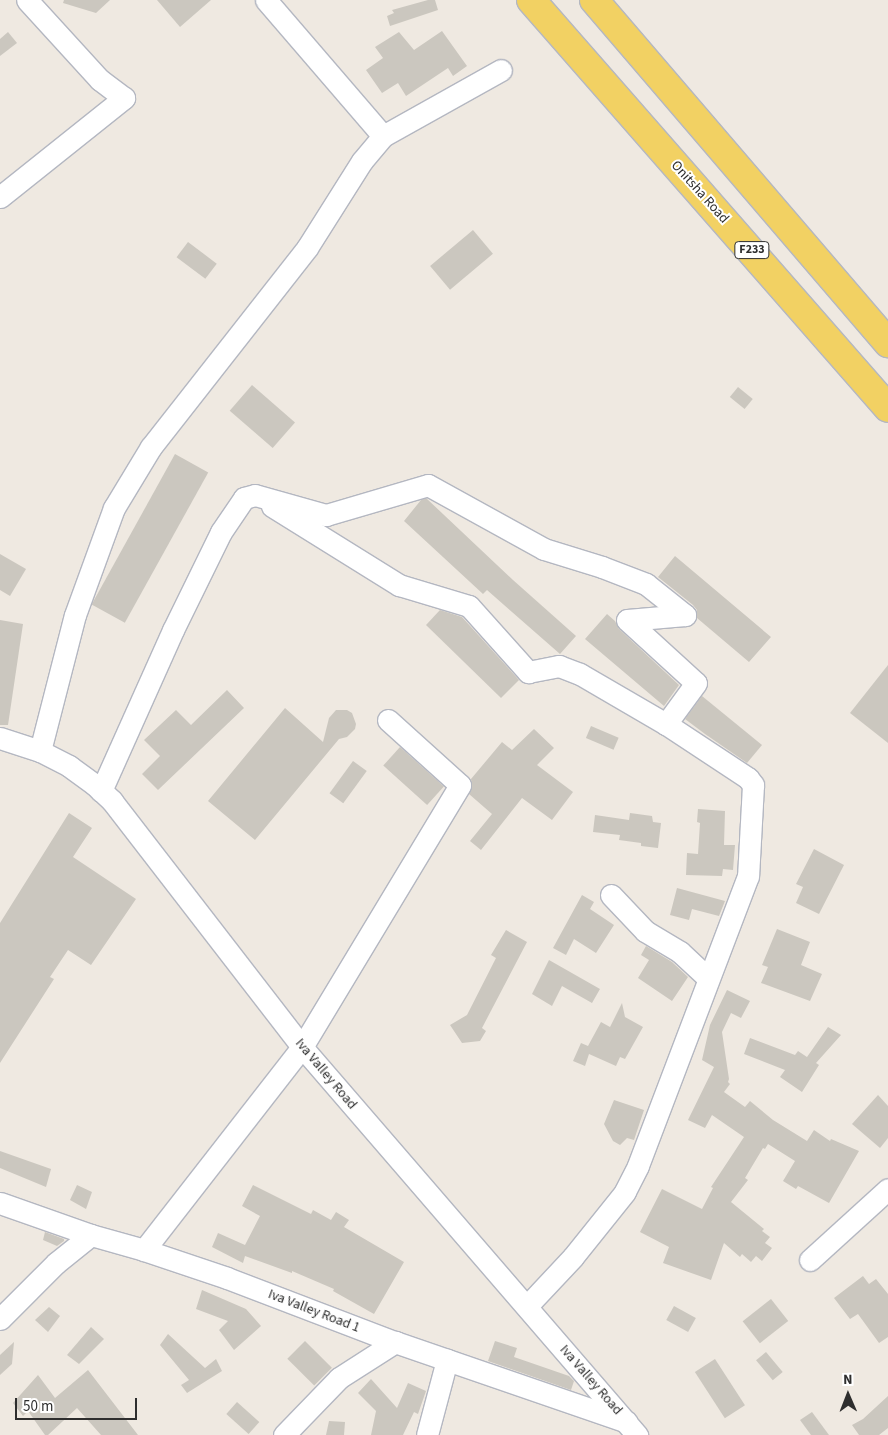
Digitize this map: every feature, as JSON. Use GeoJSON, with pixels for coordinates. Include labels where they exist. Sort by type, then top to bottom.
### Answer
{"type":"FeatureCollection","features":[{"type":"Feature","properties":{"kind":"main road","name":"Onitsha Road"},"geometry":{"type":"LineString","coordinates":[[531,0],[613,95],[730,224],[888,408]]}},
{"type":"Feature","properties":{"kind":"main road"},"geometry":{"type":"LineString","coordinates":[[594,0],[650,63],[888,343]]}},
{"type":"Feature","properties":{"kind":"street"},"geometry":{"type":"LineString","coordinates":[[0,198],[124,98],[100,80],[27,0]]}},
{"type":"Feature","properties":{"kind":"street"},"geometry":{"type":"LineString","coordinates":[[266,0],[383,136]]}},
{"type":"Feature","properties":{"kind":"street"},"geometry":{"type":"LineString","coordinates":[[40,751],[76,615],[114,508],[151,447],[307,248],[362,161],[383,136],[501,70]]}},
{"type":"Feature","properties":{"kind":"street"},"geometry":{"type":"LineString","coordinates":[[101,791],[173,630],[221,532],[244,498],[255,495],[326,515],[428,485],[544,549],[602,567],[646,584],[685,615],[627,620],[696,683],[666,724]]}},
{"type":"Feature","properties":{"kind":"street"},"geometry":{"type":"LineString","coordinates":[[255,495],[399,585],[469,606],[528,672],[559,666],[580,674],[666,724],[748,778],[753,785],[748,876],[638,1166],[625,1192],[572,1257],[527,1306]]}},
{"type":"Feature","properties":{"kind":"street"},"geometry":{"type":"LineString","coordinates":[[144,1250],[302,1047],[460,785],[388,720]]}},
{"type":"Feature","properties":{"kind":"street","name":"Iva Valley Road"},"geometry":{"type":"LineString","coordinates":[[0,738],[40,751],[69,766],[112,801],[302,1047],[632,1428]]}},
{"type":"Feature","properties":{"kind":"street"},"geometry":{"type":"LineString","coordinates":[[611,895],[645,931],[680,952],[708,978]]}},
{"type":"Feature","properties":{"kind":"street"},"geometry":{"type":"LineString","coordinates":[[810,1260],[888,1189]]}},
{"type":"Feature","properties":{"kind":"street","name":"Iva Valley Road 1"},"geometry":{"type":"LineString","coordinates":[[0,1203],[92,1236],[144,1250],[227,1278],[395,1342],[632,1428]]}},
{"type":"Feature","properties":{"kind":"street"},"geometry":{"type":"LineString","coordinates":[[0,1319],[56,1263],[92,1236]]}},
{"type":"Feature","properties":{"kind":"street"},"geometry":{"type":"LineString","coordinates":[[284,1435],[339,1378],[395,1342]]}},
{"type":"Feature","properties":{"kind":"street"},"geometry":{"type":"LineString","coordinates":[[428,1435],[447,1360]]}},
{"type":"Feature","properties":{"kind":"building"},"geometry":{"type":"Polygon","coordinates":[[[64,0],[110,0],[96,13],[63,3],[64,0]]]}},
{"type":"Feature","properties":{"kind":"building"},"geometry":{"type":"Polygon","coordinates":[[[157,0],[211,0],[180,27],[157,0]]]}},
{"type":"Feature","properties":{"kind":"building"},"geometry":{"type":"Polygon","coordinates":[[[428,0],[435,0],[438,10],[390,26],[387,16],[394,13],[392,10],[428,0]]]}},
{"type":"Feature","properties":{"kind":"building"},"geometry":{"type":"Polygon","coordinates":[[[442,31],[467,66],[453,76],[448,68],[406,96],[398,83],[382,93],[366,70],[383,58],[375,47],[399,32],[414,50],[442,31]]]}},
{"type":"Feature","properties":{"kind":"building"},"geometry":{"type":"Polygon","coordinates":[[[8,32],[17,43],[0,56],[0,39],[8,32]]]}},
{"type":"Feature","properties":{"kind":"building"},"geometry":{"type":"Polygon","coordinates":[[[473,230],[493,254],[450,290],[430,266],[473,230]]]}},
{"type":"Feature","properties":{"kind":"building"},"geometry":{"type":"Polygon","coordinates":[[[188,242],[217,264],[205,279],[177,257],[188,242]]]}},
{"type":"Feature","properties":{"kind":"building"},"geometry":{"type":"Polygon","coordinates":[[[252,385],[295,422],[273,448],[230,411],[252,385]]]}},
{"type":"Feature","properties":{"kind":"building"},"geometry":{"type":"Polygon","coordinates":[[[738,387],[753,399],[745,409],[730,397],[738,387]]]}},
{"type":"Feature","properties":{"kind":"building"},"geometry":{"type":"Polygon","coordinates":[[[175,454],[208,472],[125,623],[92,604],[175,454]]]}},
{"type":"Feature","properties":{"kind":"building"},"geometry":{"type":"Polygon","coordinates":[[[426,498],[576,636],[560,654],[487,590],[483,594],[404,521],[421,500],[426,498]]]}},
{"type":"Feature","properties":{"kind":"building"},"geometry":{"type":"Polygon","coordinates":[[[0,554],[26,569],[10,596],[0,590],[0,554]]]}},
{"type":"Feature","properties":{"kind":"building"},"geometry":{"type":"Polygon","coordinates":[[[675,556],[771,637],[749,662],[697,618],[697,610],[693,605],[658,577],[675,556]]]}},
{"type":"Feature","properties":{"kind":"building"},"geometry":{"type":"Polygon","coordinates":[[[440,610],[462,617],[519,680],[501,698],[426,625],[440,610]]]}},
{"type":"Feature","properties":{"kind":"building"},"geometry":{"type":"Polygon","coordinates":[[[607,614],[615,621],[619,629],[679,685],[664,706],[585,639],[607,614]]]}},
{"type":"Feature","properties":{"kind":"building"},"geometry":{"type":"Polygon","coordinates":[[[0,620],[23,624],[8,725],[0,725],[0,620]]]}},
{"type":"Feature","properties":{"kind":"building"},"geometry":{"type":"Polygon","coordinates":[[[888,665],[888,743],[850,713],[888,665]]]}},
{"type":"Feature","properties":{"kind":"building"},"geometry":{"type":"Polygon","coordinates":[[[227,690],[244,708],[158,790],[142,774],[160,756],[144,740],[176,710],[191,725],[227,690]]]}},
{"type":"Feature","properties":{"kind":"building"},"geometry":{"type":"Polygon","coordinates":[[[702,696],[762,745],[747,763],[685,719],[702,696]]]}},
{"type":"Feature","properties":{"kind":"building"},"geometry":{"type":"Polygon","coordinates":[[[285,708],[323,742],[329,718],[336,710],[347,710],[352,713],[356,724],[355,729],[347,737],[339,739],[255,840],[208,801],[285,708]]]}},
{"type":"Feature","properties":{"kind":"building"},"geometry":{"type":"Polygon","coordinates":[[[591,726],[619,738],[614,750],[586,738],[591,726]]]}},
{"type":"Feature","properties":{"kind":"building"},"geometry":{"type":"Polygon","coordinates":[[[534,729],[554,748],[537,765],[573,792],[552,820],[522,798],[481,850],[470,841],[492,814],[469,794],[472,786],[471,779],[502,742],[512,750],[534,729]]]}},
{"type":"Feature","properties":{"kind":"building"},"geometry":{"type":"Polygon","coordinates":[[[400,747],[444,786],[427,805],[383,766],[400,747]]]}},
{"type":"Feature","properties":{"kind":"building"},"geometry":{"type":"Polygon","coordinates":[[[353,761],[367,771],[343,803],[329,793],[353,761]]]}},
{"type":"Feature","properties":{"kind":"building"},"geometry":{"type":"Polygon","coordinates":[[[698,809],[725,811],[724,845],[735,845],[733,870],[723,869],[722,876],[686,875],[687,853],[698,854],[700,823],[697,822],[698,809]]]}},
{"type":"Feature","properties":{"kind":"building"},"geometry":{"type":"Polygon","coordinates":[[[69,813],[92,828],[73,857],[136,899],[91,965],[68,950],[50,977],[54,979],[0,1063],[0,923],[69,813]]]}},
{"type":"Feature","properties":{"kind":"building"},"geometry":{"type":"Polygon","coordinates":[[[630,813],[652,816],[653,822],[661,823],[658,848],[619,840],[620,835],[593,832],[595,815],[629,820],[630,813]]]}},
{"type":"Feature","properties":{"kind":"building"},"geometry":{"type":"Polygon","coordinates":[[[814,849],[844,865],[819,914],[796,903],[803,887],[796,884],[814,849]]]}},
{"type":"Feature","properties":{"kind":"building"},"geometry":{"type":"Polygon","coordinates":[[[677,888],[725,901],[719,916],[692,909],[689,920],[670,915],[677,888]]]}},
{"type":"Feature","properties":{"kind":"building"},"geometry":{"type":"Polygon","coordinates":[[[582,895],[594,902],[590,909],[614,925],[596,953],[574,939],[566,955],[553,948],[582,895]]]}},
{"type":"Feature","properties":{"kind":"building"},"geometry":{"type":"Polygon","coordinates":[[[777,929],[810,942],[801,965],[822,974],[810,1001],[761,983],[768,967],[762,965],[777,929]]]}},
{"type":"Feature","properties":{"kind":"building"},"geometry":{"type":"Polygon","coordinates":[[[506,930],[527,942],[482,1028],[486,1031],[480,1041],[462,1043],[450,1025],[467,1015],[496,958],[491,955],[506,930]]]}},
{"type":"Feature","properties":{"kind":"building"},"geometry":{"type":"Polygon","coordinates":[[[646,946],[672,962],[688,977],[672,1001],[638,978],[649,960],[641,955],[646,946]]]}},
{"type":"Feature","properties":{"kind":"building"},"geometry":{"type":"Polygon","coordinates":[[[549,960],[600,989],[592,1003],[562,986],[552,1006],[532,994],[549,960]]]}},
{"type":"Feature","properties":{"kind":"building"},"geometry":{"type":"Polygon","coordinates":[[[727,990],[750,1001],[741,1018],[731,1013],[722,1032],[728,1082],[730,1084],[724,1092],[745,1107],[750,1101],[773,1120],[807,1141],[814,1130],[830,1141],[831,1139],[859,1151],[829,1203],[798,1186],[796,1189],[783,1181],[795,1161],[768,1144],[765,1149],[763,1148],[745,1178],[748,1180],[731,1202],[764,1229],[762,1231],[770,1237],[765,1243],[772,1248],[762,1261],[756,1256],[751,1262],[742,1254],[740,1257],[724,1243],[711,1280],[663,1263],[669,1247],[640,1232],[662,1189],[702,1209],[713,1188],[711,1187],[744,1137],[712,1115],[705,1128],[688,1120],[714,1067],[702,1060],[710,1025],[727,990]]]}},
{"type":"Feature","properties":{"kind":"building"},"geometry":{"type":"Polygon","coordinates":[[[622,1003],[625,1017],[643,1027],[625,1059],[620,1057],[616,1066],[589,1054],[585,1066],[573,1061],[581,1043],[588,1046],[601,1022],[610,1027],[622,1003]]]}},
{"type":"Feature","properties":{"kind":"building"},"geometry":{"type":"Polygon","coordinates":[[[828,1027],[841,1035],[816,1063],[819,1065],[802,1092],[780,1077],[785,1070],[744,1054],[750,1038],[795,1055],[798,1051],[807,1057],[828,1027]]]}},
{"type":"Feature","properties":{"kind":"building"},"geometry":{"type":"Polygon","coordinates":[[[878,1095],[888,1106],[888,1138],[880,1148],[852,1124],[878,1095]]]}},
{"type":"Feature","properties":{"kind":"building"},"geometry":{"type":"Polygon","coordinates":[[[614,1100],[644,1110],[634,1140],[627,1138],[620,1145],[613,1141],[604,1124],[614,1100]]]}},
{"type":"Feature","properties":{"kind":"building"},"geometry":{"type":"Polygon","coordinates":[[[0,1151],[51,1169],[46,1187],[0,1168],[0,1151]]]}},
{"type":"Feature","properties":{"kind":"building"},"geometry":{"type":"Polygon","coordinates":[[[77,1185],[92,1192],[86,1209],[70,1200],[77,1185]]]}},
{"type":"Feature","properties":{"kind":"building"},"geometry":{"type":"Polygon","coordinates":[[[253,1185],[311,1214],[313,1210],[331,1220],[336,1212],[349,1220],[344,1227],[404,1262],[374,1314],[333,1291],[334,1289],[292,1271],[292,1273],[245,1256],[243,1263],[212,1247],[218,1233],[245,1245],[260,1216],[242,1206],[253,1185]]]}},
{"type":"Feature","properties":{"kind":"building"},"geometry":{"type":"Polygon","coordinates":[[[45,1232],[64,1239],[64,1241],[57,1246],[43,1240],[45,1232]]]}},
{"type":"Feature","properties":{"kind":"building"},"geometry":{"type":"Polygon","coordinates":[[[863,1276],[869,1284],[876,1279],[888,1294],[888,1337],[879,1343],[858,1314],[850,1319],[834,1298],[863,1276]]]}},
{"type":"Feature","properties":{"kind":"building"},"geometry":{"type":"Polygon","coordinates":[[[202,1290],[246,1309],[261,1326],[234,1350],[219,1330],[228,1321],[196,1309],[202,1290]]]}},
{"type":"Feature","properties":{"kind":"building"},"geometry":{"type":"Polygon","coordinates":[[[771,1299],[788,1321],[760,1343],[743,1321],[771,1299]]]}},
{"type":"Feature","properties":{"kind":"building"},"geometry":{"type":"Polygon","coordinates":[[[674,1306],[696,1318],[688,1332],[666,1320],[674,1306]]]}},
{"type":"Feature","properties":{"kind":"building"},"geometry":{"type":"Polygon","coordinates":[[[49,1307],[60,1316],[48,1332],[35,1320],[49,1307]]]}},
{"type":"Feature","properties":{"kind":"building"},"geometry":{"type":"Polygon","coordinates":[[[91,1327],[104,1339],[79,1364],[67,1355],[91,1327]]]}},
{"type":"Feature","properties":{"kind":"building"},"geometry":{"type":"Polygon","coordinates":[[[168,1334],[205,1368],[216,1359],[222,1371],[187,1393],[181,1385],[189,1380],[160,1345],[168,1334]]]}},
{"type":"Feature","properties":{"kind":"building"},"geometry":{"type":"Polygon","coordinates":[[[305,1341],[332,1368],[314,1386],[287,1359],[305,1341]]]}},
{"type":"Feature","properties":{"kind":"building"},"geometry":{"type":"Polygon","coordinates":[[[495,1341],[517,1348],[514,1357],[569,1376],[574,1381],[571,1390],[488,1361],[495,1341]]]}},
{"type":"Feature","properties":{"kind":"building"},"geometry":{"type":"Polygon","coordinates":[[[14,1342],[12,1364],[0,1375],[0,1355],[14,1342]]]}},
{"type":"Feature","properties":{"kind":"building"},"geometry":{"type":"Polygon","coordinates":[[[766,1352],[783,1372],[773,1380],[756,1360],[766,1352]]]}},
{"type":"Feature","properties":{"kind":"building"},"geometry":{"type":"Polygon","coordinates":[[[715,1359],[745,1405],[725,1418],[695,1372],[715,1359]]]}},
{"type":"Feature","properties":{"kind":"building"},"geometry":{"type":"Polygon","coordinates":[[[88,1370],[138,1435],[101,1435],[77,1408],[48,1435],[45,1435],[28,1411],[23,1416],[13,1403],[38,1375],[55,1398],[88,1370]]]}},
{"type":"Feature","properties":{"kind":"building"},"geometry":{"type":"Polygon","coordinates":[[[371,1379],[397,1408],[408,1383],[426,1391],[418,1414],[414,1412],[403,1435],[371,1435],[376,1411],[358,1393],[371,1379]]]}},
{"type":"Feature","properties":{"kind":"building"},"geometry":{"type":"Polygon","coordinates":[[[888,1396],[888,1428],[879,1435],[859,1435],[852,1425],[863,1419],[888,1396]]]}},
{"type":"Feature","properties":{"kind":"building"},"geometry":{"type":"Polygon","coordinates":[[[237,1402],[259,1422],[249,1434],[226,1414],[237,1402]]]}},
{"type":"Feature","properties":{"kind":"building"},"geometry":{"type":"Polygon","coordinates":[[[812,1412],[829,1435],[811,1435],[800,1420],[812,1412]]]}},
{"type":"Feature","properties":{"kind":"building"},"geometry":{"type":"Polygon","coordinates":[[[329,1421],[345,1422],[344,1435],[326,1435],[329,1421]]]}}]}
